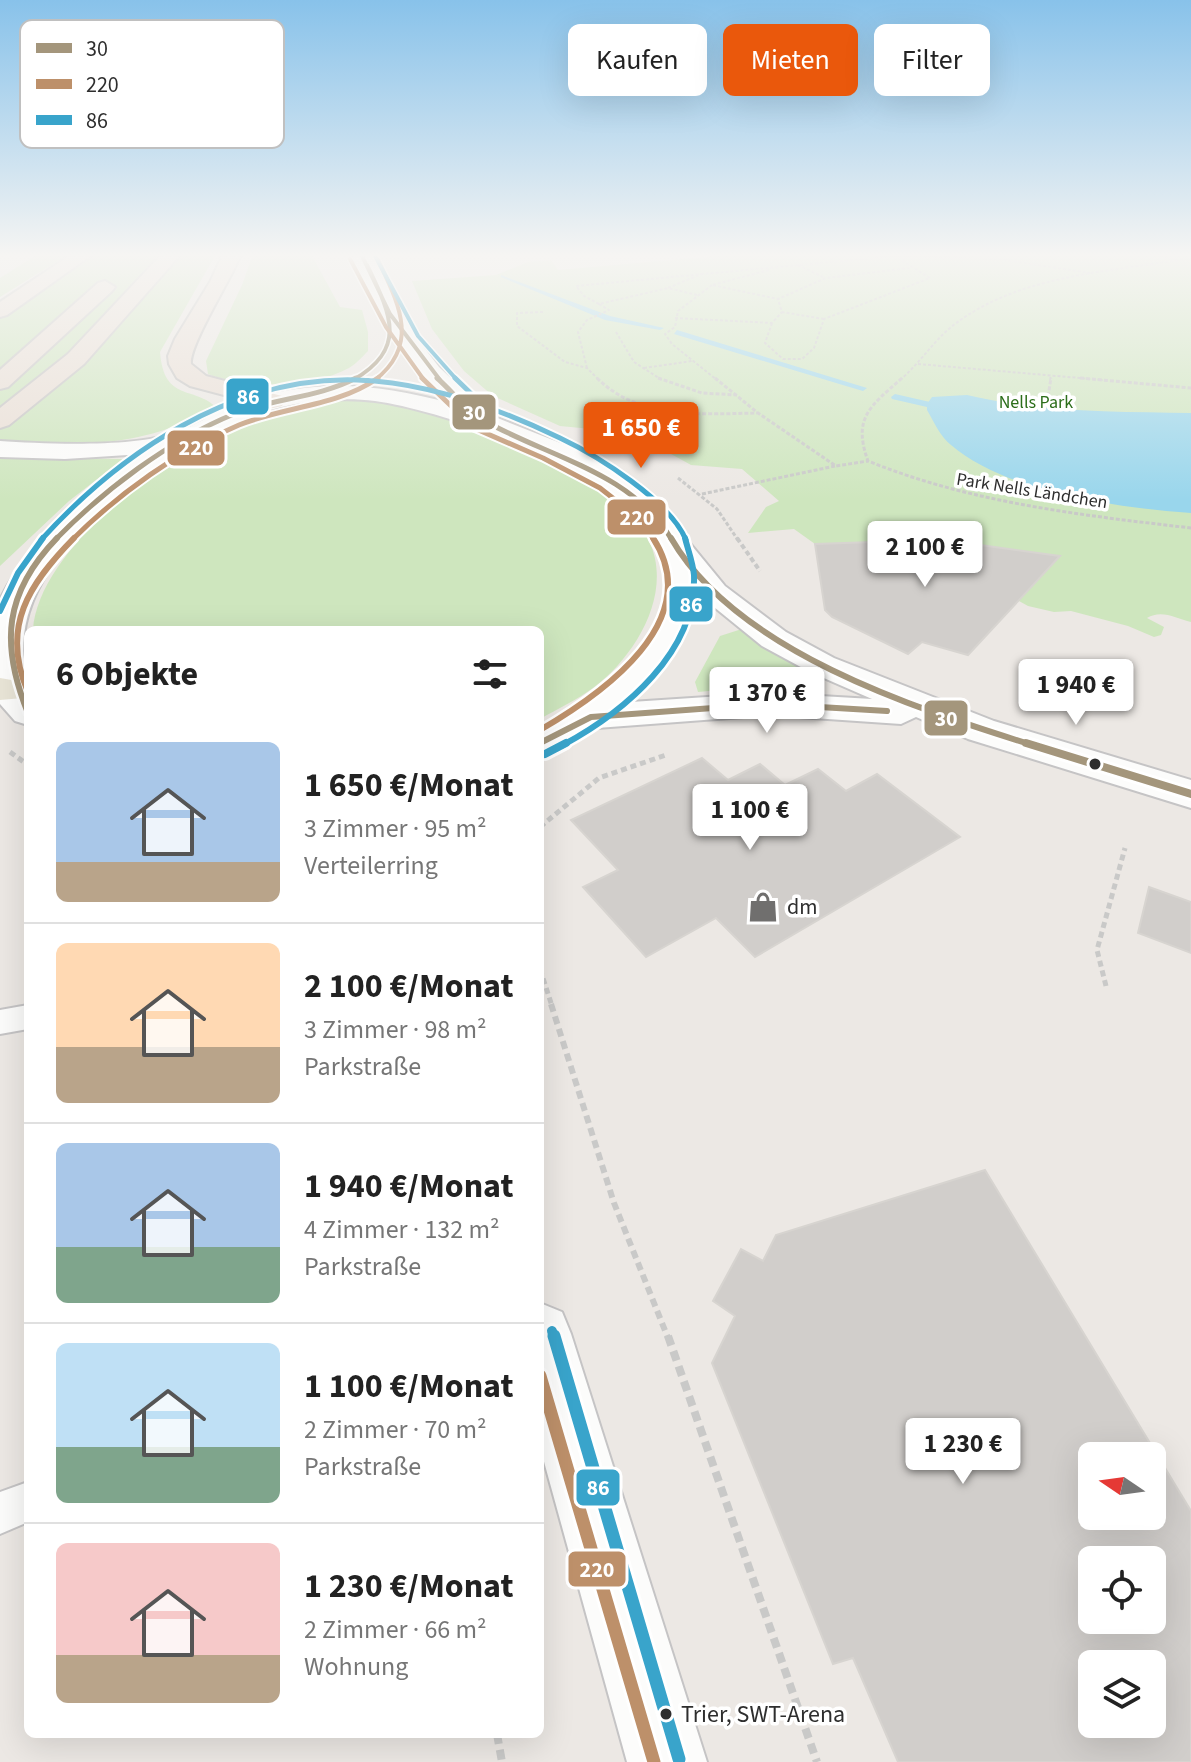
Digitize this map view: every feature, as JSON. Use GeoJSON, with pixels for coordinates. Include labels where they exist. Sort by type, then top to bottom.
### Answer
{"type":"FeatureCollection","features":[{"type":"Feature","properties":{"kind":"highway"},"geometry":{"type":"LineString","coordinates":[[0,382],[51,336]]}},
{"type":"Feature","properties":{"kind":"highway"},"geometry":{"type":"LineString","coordinates":[[0,420],[76,359],[97,336]]}},
{"type":"Feature","properties":{"kind":"highway"},"geometry":{"type":"LineString","coordinates":[[188,336],[179,356],[185,373],[198,381],[273,401]]}},
{"type":"Feature","properties":{"kind":"main road"},"geometry":{"type":"LineString","coordinates":[[320,393],[363,372],[381,359],[388,347],[389,336]]}},
{"type":"Feature","properties":{"kind":"main road"},"geometry":{"type":"LineString","coordinates":[[406,336],[434,375],[481,419]]}},
{"type":"Feature","properties":{"kind":"main road"},"geometry":{"type":"LineString","coordinates":[[13,697],[0,639],[4,607],[32,569],[113,490],[183,440],[227,417],[273,401],[320,393],[389,395],[481,419],[569,458],[631,494],[664,527],[675,546],[714,593],[774,639],[822,665],[943,717],[1191,794]]}},
{"type":"Feature","properties":{"kind":"main road"},"geometry":{"type":"LineString","coordinates":[[0,449],[58,453],[107,451],[183,440]]}},
{"type":"Feature","properties":{"kind":"main road"},"geometry":{"type":"LineString","coordinates":[[544,741],[591,717],[642,674],[666,638],[680,605],[684,576],[675,546]]}},
{"type":"Feature","properties":{"kind":"main road"},"geometry":{"type":"LineString","coordinates":[[591,717],[769,704],[943,717]]}},
{"type":"Feature","properties":{"kind":"main road"},"geometry":{"type":"LineString","coordinates":[[544,1347],[667,1762]]}},
{"type":"Feature","properties":{"kind":"lane"},"geometry":{"type":"LineString","coordinates":[[0,1022],[24,1018]]}},
{"type":"Feature","properties":{"kind":"lane"},"geometry":{"type":"LineString","coordinates":[[0,1513],[24,1504]]}},
{"type":"Feature","properties":{"kind":"path"},"geometry":{"type":"LineString","coordinates":[[531,336],[565,362],[587,368],[611,392],[655,409],[704,416],[758,413]]}},
{"type":"Feature","properties":{"kind":"path"},"geometry":{"type":"LineString","coordinates":[[579,336],[587,368]]}},
{"type":"Feature","properties":{"kind":"path"},"geometry":{"type":"LineString","coordinates":[[617,336],[643,368],[687,392],[739,395]]}},
{"type":"Feature","properties":{"kind":"path"},"geometry":{"type":"LineString","coordinates":[[667,336],[692,361],[758,413],[836,466]]}},
{"type":"Feature","properties":{"kind":"path"},"geometry":{"type":"LineString","coordinates":[[767,336],[765,343],[783,359],[796,362],[814,348],[818,336]]}},
{"type":"Feature","properties":{"kind":"path"},"geometry":{"type":"LineString","coordinates":[[702,494],[868,461],[859,435],[863,416],[918,364],[928,348],[941,336]]}},
{"type":"Feature","properties":{"kind":"path"},"geometry":{"type":"LineString","coordinates":[[643,368],[692,361]]}},
{"type":"Feature","properties":{"kind":"path"},"geometry":{"type":"LineString","coordinates":[[918,364],[1191,388]]}},
{"type":"Feature","properties":{"kind":"path"},"geometry":{"type":"LineString","coordinates":[[1036,402],[1047,403],[1051,376]]}},
{"type":"Feature","properties":{"kind":"path","name":"Park Nells Ländchen"},"geometry":{"type":"LineString","coordinates":[[868,461],[940,490],[980,499],[1191,528]]}},
{"type":"Feature","properties":{"kind":"path"},"geometry":{"type":"LineString","coordinates":[[1106,986],[1097,950],[1125,848]]}},
{"type":"Feature","properties":{"kind":"path"},"geometry":{"type":"LineString","coordinates":[[544,982],[614,1203],[652,1292],[817,1762]]}},
{"type":"Feature","properties":{"kind":"path"},"geometry":{"type":"LineString","coordinates":[[498,1738],[502,1762]]}},
{"type":"Feature","properties":{"kind":"green space"},"geometry":{"type":"Polygon","coordinates":[[[0,336],[169,336],[160,352],[167,379],[174,386],[217,408],[160,431],[115,441],[71,444],[0,442],[0,336]]]}},
{"type":"Feature","properties":{"kind":"green space"},"geometry":{"type":"Polygon","coordinates":[[[218,336],[368,336],[368,351],[349,368],[334,375],[298,383],[259,384],[223,379],[208,374],[206,361],[218,336]]]}},
{"type":"Feature","properties":{"kind":"green space","name":"Nells Park"},"geometry":{"type":"Polygon","coordinates":[[[438,336],[1191,336],[1191,622],[1169,615],[1152,615],[1147,618],[1164,627],[1161,635],[1154,637],[1128,626],[1071,611],[1054,612],[1028,606],[1019,601],[1015,594],[1042,555],[1028,552],[941,540],[815,544],[794,529],[748,533],[766,507],[779,501],[742,469],[691,465],[633,433],[560,426],[493,396],[464,371],[438,336]]]}},
{"type":"Feature","properties":{"kind":"green space"},"geometry":{"type":"Polygon","coordinates":[[[325,400],[367,401],[422,410],[534,452],[572,471],[605,493],[631,516],[649,541],[655,561],[657,582],[653,602],[636,642],[593,688],[544,717],[544,626],[34,626],[40,599],[57,568],[81,537],[111,508],[143,481],[208,437],[247,417],[325,400]]]}},
{"type":"Feature","properties":{"kind":"green space"},"geometry":{"type":"Polygon","coordinates":[[[0,457],[123,459],[69,501],[0,566],[0,457]]]}},
{"type":"Feature","properties":{"kind":"green space"},"geometry":{"type":"Polygon","coordinates":[[[745,628],[810,673],[811,679],[698,692],[695,682],[720,636],[745,628]]]}},
{"type":"Feature","properties":{"kind":"water"},"geometry":{"type":"Polygon","coordinates":[[[967,395],[1050,408],[1191,413],[1191,513],[1131,507],[1065,495],[1002,475],[974,461],[947,441],[927,410],[932,397],[967,395]]]}},
{"type":"Feature","properties":{"kind":"building"},"geometry":{"type":"Polygon","coordinates":[[[901,534],[1060,556],[968,655],[922,642],[908,654],[832,617],[825,610],[815,544],[874,542],[901,534]]]}},
{"type":"Feature","properties":{"kind":"building"},"geometry":{"type":"Polygon","coordinates":[[[702,758],[728,780],[760,764],[785,785],[818,769],[846,791],[877,774],[960,837],[755,957],[716,918],[646,957],[583,887],[618,870],[571,820],[702,758]]]}},
{"type":"Feature","properties":{"kind":"building"},"geometry":{"type":"Polygon","coordinates":[[[1149,887],[1191,902],[1191,953],[1138,933],[1149,887]]]}},
{"type":"Feature","properties":{"kind":"building"},"geometry":{"type":"Polygon","coordinates":[[[985,1170],[1149,1442],[1078,1442],[1078,1530],[1166,1530],[1166,1470],[1191,1511],[1191,1762],[898,1762],[853,1658],[833,1664],[712,1363],[735,1316],[713,1301],[741,1249],[763,1261],[776,1235],[985,1170]]]}},
{"type":"Feature","properties":{"kind":"waterway"},"geometry":{"type":"LineString","coordinates":[[692,336],[863,388]]}},
{"type":"Feature","properties":{"kind":"waterway"},"geometry":{"type":"LineString","coordinates":[[895,397],[927,404]]}},
{"type":"Feature","properties":{"kind":"transit line","name":"30"},"geometry":{"type":"LineString","coordinates":[[24,707],[7,664],[4,637],[7,610],[21,582],[71,524],[138,470],[205,428],[251,408],[314,394],[354,380],[370,370],[383,356],[391,336]]}},
{"type":"Feature","properties":{"kind":"transit line","name":"220"},"geometry":{"type":"LineString","coordinates":[[392,336],[432,390],[469,425],[600,488],[641,520],[663,554],[668,588],[660,621],[640,652],[612,682],[578,708],[544,728]]}},
{"type":"Feature","properties":{"kind":"transit line","name":"220"},"geometry":{"type":"LineString","coordinates":[[24,683],[16,655],[18,616],[30,590],[79,533],[147,479],[213,438],[239,425],[343,398],[362,389],[379,378],[393,362],[402,336]]}},
{"type":"Feature","properties":{"kind":"transit line","name":"30"},"geometry":{"type":"LineString","coordinates":[[406,336],[434,375],[481,419],[569,458],[631,494],[664,527],[675,546],[714,593],[774,639],[822,665],[943,717],[1191,794]]}},
{"type":"Feature","properties":{"kind":"transit line","name":"86"},"geometry":{"type":"LineString","coordinates":[[418,336],[443,367],[487,409],[496,412]]}},
{"type":"Feature","properties":{"kind":"transit line","name":"86"},"geometry":{"type":"LineString","coordinates":[[0,611],[29,555],[57,523],[126,463],[199,416],[252,395],[308,382],[375,381],[453,397],[535,426],[612,467],[644,491],[685,538],[694,574],[691,608],[679,639],[659,669],[634,695],[605,719],[545,754]]}},
{"type":"Feature","properties":{"kind":"transit line","name":"30"},"geometry":{"type":"LineString","coordinates":[[544,741],[591,717],[769,704],[887,711]]}},
{"type":"Feature","properties":{"kind":"transit line","name":"86"},"geometry":{"type":"LineString","coordinates":[[552,1331],[679,1759]]}},
{"type":"Feature","properties":{"kind":"transit line","name":"220"},"geometry":{"type":"LineString","coordinates":[[544,1390],[654,1762]]}},
{"type":"Feature","properties":{"kind":"place","name":"dm"},"geometry":{"type":"Point","coordinates":[763,907]}},
{"type":"Feature","properties":{"kind":"place","name":"Trier, SWT-Arena"},"geometry":{"type":"Point","coordinates":[666,1714]}}]}
